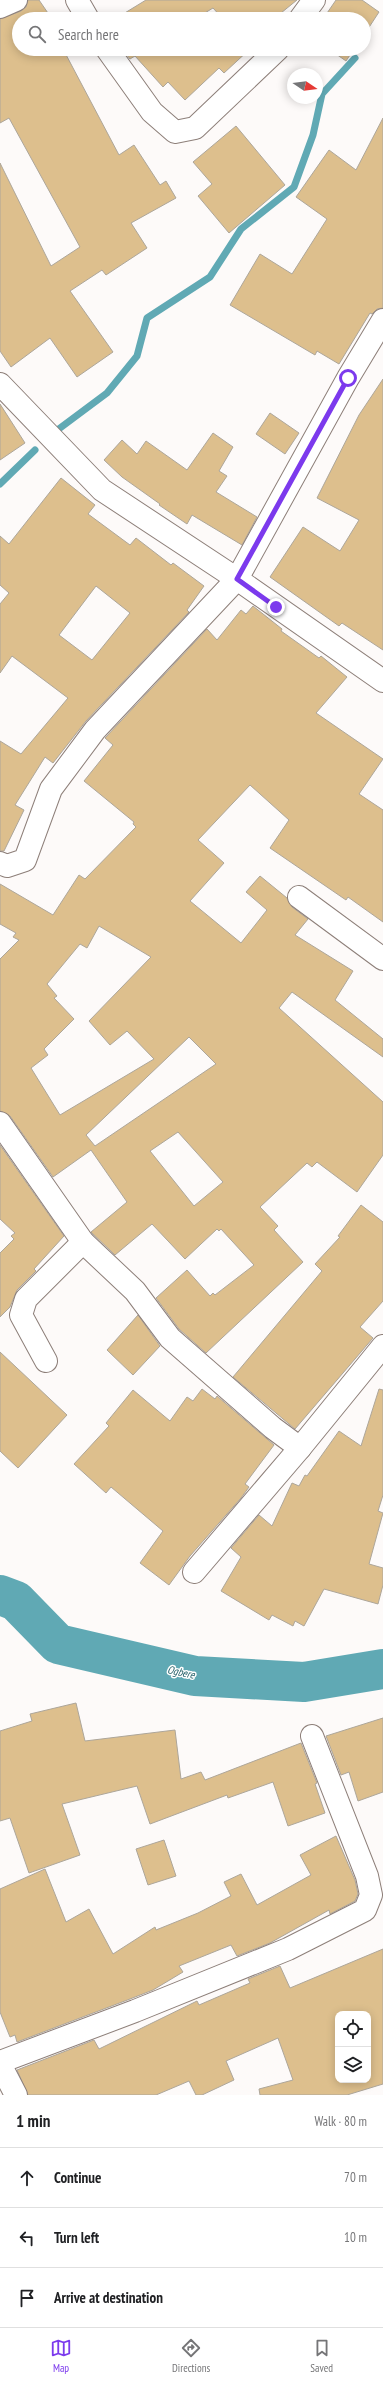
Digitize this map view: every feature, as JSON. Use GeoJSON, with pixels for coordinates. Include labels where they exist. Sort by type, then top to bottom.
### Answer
{"type":"FeatureCollection","features":[{"type":"Feature","properties":{"kind":"street"},"geometry":{"type":"LineString","coordinates":[[0,7],[16,0]]}},
{"type":"Feature","properties":{"kind":"street"},"geometry":{"type":"LineString","coordinates":[[77,0],[84,12]]}},
{"type":"Feature","properties":{"kind":"street"},"geometry":{"type":"LineString","coordinates":[[305,12],[314,0]]}},
{"type":"Feature","properties":{"kind":"street"},"geometry":{"type":"LineString","coordinates":[[112,56],[152,112],[175,132],[194,128],[271,56]]}},
{"type":"Feature","properties":{"kind":"street"},"geometry":{"type":"LineString","coordinates":[[0,863],[7,866],[25,860],[51,789],[95,730],[237,579],[348,378],[383,320]]}},
{"type":"Feature","properties":{"kind":"street"},"geometry":{"type":"LineString","coordinates":[[0,384],[102,490],[237,579],[383,681]]}},
{"type":"Feature","properties":{"kind":"street"},"geometry":{"type":"LineString","coordinates":[[299,897],[383,959]]}},
{"type":"Feature","properties":{"kind":"street"},"geometry":{"type":"LineString","coordinates":[[0,1123],[83,1242],[135,1291],[170,1338],[272,1428],[300,1448]]}},
{"type":"Feature","properties":{"kind":"street"},"geometry":{"type":"LineString","coordinates":[[46,1361],[21,1315],[26,1299],[83,1242]]}},
{"type":"Feature","properties":{"kind":"street"},"geometry":{"type":"LineString","coordinates":[[194,1572],[300,1448],[383,1346]]}},
{"type":"Feature","properties":{"kind":"street"},"geometry":{"type":"LineString","coordinates":[[16,2095],[0,2063],[135,2012],[288,1950],[365,1910],[370,1895],[367,1876],[312,1736]]}},
{"type":"Feature","properties":{"kind":"building"},"geometry":{"type":"Polygon","coordinates":[[[28,0],[39,0],[47,12],[18,12],[26,7],[28,0]]]}},
{"type":"Feature","properties":{"kind":"building"},"geometry":{"type":"Polygon","coordinates":[[[146,0],[297,0],[282,12],[217,12],[213,8],[206,12],[126,12],[146,0]]]}},
{"type":"Feature","properties":{"kind":"building"},"geometry":{"type":"Polygon","coordinates":[[[336,0],[362,0],[379,12],[371,24],[371,12],[328,12],[336,0]]]}},
{"type":"Feature","properties":{"kind":"building"},"geometry":{"type":"Polygon","coordinates":[[[12,14],[12,56],[67,56],[119,155],[134,145],[160,185],[166,181],[176,198],[131,223],[147,248],[106,275],[102,270],[70,291],[113,352],[77,377],[50,338],[11,367],[0,351],[0,163],[51,266],[80,247],[9,118],[0,123],[0,19],[12,14]]]}},
{"type":"Feature","properties":{"kind":"building"},"geometry":{"type":"Polygon","coordinates":[[[128,56],[135,56],[130,59],[128,56]]]}},
{"type":"Feature","properties":{"kind":"building"},"geometry":{"type":"Polygon","coordinates":[[[135,56],[242,56],[224,73],[219,68],[185,100],[168,82],[163,87],[135,56]]]}},
{"type":"Feature","properties":{"kind":"building"},"geometry":{"type":"Polygon","coordinates":[[[339,56],[349,56],[346,61],[339,56]]]}},
{"type":"Feature","properties":{"kind":"building"},"geometry":{"type":"Polygon","coordinates":[[[383,118],[383,308],[377,309],[372,314],[370,313],[339,364],[317,351],[315,355],[230,305],[260,254],[292,274],[327,219],[296,197],[329,150],[356,170],[383,118]]]}},
{"type":"Feature","properties":{"kind":"building"},"geometry":{"type":"Polygon","coordinates":[[[236,126],[285,185],[229,233],[198,196],[212,184],[193,162],[236,126]]]}},
{"type":"Feature","properties":{"kind":"building"},"geometry":{"type":"Polygon","coordinates":[[[383,379],[383,650],[342,623],[339,626],[270,577],[303,527],[340,551],[359,520],[317,498],[359,415],[383,379]]]}},
{"type":"Feature","properties":{"kind":"building"},"geometry":{"type":"Polygon","coordinates":[[[0,404],[25,443],[0,460],[0,404]]]}},
{"type":"Feature","properties":{"kind":"building"},"geometry":{"type":"Polygon","coordinates":[[[270,413],[299,433],[285,454],[256,434],[270,413]]]}},
{"type":"Feature","properties":{"kind":"building"},"geometry":{"type":"Polygon","coordinates":[[[213,433],[233,447],[219,471],[227,476],[216,492],[257,517],[242,545],[192,515],[187,524],[122,477],[104,460],[122,440],[137,454],[146,441],[187,470],[213,433]]]}},
{"type":"Feature","properties":{"kind":"building"},"geometry":{"type":"Polygon","coordinates":[[[61,478],[95,505],[88,514],[130,545],[136,538],[171,565],[173,563],[204,586],[187,610],[189,612],[86,721],[53,763],[45,757],[15,805],[24,810],[4,851],[0,851],[0,741],[21,754],[68,698],[12,656],[0,673],[0,604],[9,593],[0,585],[0,536],[9,544],[61,478]],[[96,586],[59,635],[92,660],[130,613],[96,586]]]}},
{"type":"Feature","properties":{"kind":"building"},"geometry":{"type":"Polygon","coordinates":[[[253,606],[282,629],[281,631],[319,658],[321,656],[347,677],[316,713],[383,759],[359,794],[383,810],[383,922],[348,897],[346,900],[270,848],[289,820],[250,785],[198,840],[224,863],[190,901],[241,943],[267,910],[246,892],[260,876],[287,898],[292,907],[308,919],[295,935],[353,971],[335,1000],[383,1039],[383,1057],[292,992],[279,1008],[383,1102],[383,1155],[357,1192],[317,1162],[312,1167],[307,1163],[260,1207],[278,1226],[274,1230],[303,1262],[206,1353],[179,1329],[156,1298],[187,1270],[210,1296],[213,1293],[215,1295],[254,1265],[221,1229],[219,1231],[217,1229],[185,1259],[152,1224],[115,1255],[91,1232],[127,1202],[91,1150],[53,1177],[10,1116],[0,1111],[0,959],[19,940],[13,937],[16,933],[0,924],[0,884],[53,915],[79,875],[85,879],[136,827],[133,824],[134,822],[84,781],[113,745],[105,738],[207,629],[217,640],[241,610],[246,614],[253,606]],[[99,926],[87,948],[80,944],[47,984],[57,996],[54,998],[74,1019],[44,1049],[48,1055],[31,1068],[60,1115],[154,1059],[127,1031],[110,1045],[89,1021],[151,957],[99,926]],[[189,1037],[86,1135],[95,1146],[216,1064],[189,1037]],[[178,1132],[150,1151],[194,1206],[223,1182],[178,1132]]]}},
{"type":"Feature","properties":{"kind":"building"},"geometry":{"type":"Polygon","coordinates":[[[0,1145],[64,1236],[34,1269],[36,1271],[17,1290],[10,1307],[0,1317],[0,1253],[14,1239],[11,1236],[15,1233],[0,1219],[0,1145]]]}},
{"type":"Feature","properties":{"kind":"building"},"geometry":{"type":"Polygon","coordinates":[[[361,1205],[383,1222],[383,1301],[360,1327],[373,1338],[295,1429],[233,1377],[322,1271],[315,1264],[340,1237],[338,1236],[361,1205]]]}},
{"type":"Feature","properties":{"kind":"building"},"geometry":{"type":"Polygon","coordinates":[[[138,1315],[160,1346],[133,1375],[107,1350],[138,1315]]]}},
{"type":"Feature","properties":{"kind":"building"},"geometry":{"type":"Polygon","coordinates":[[[0,1352],[67,1415],[18,1468],[0,1451],[0,1352]]]}},
{"type":"Feature","properties":{"kind":"building"},"geometry":{"type":"Polygon","coordinates":[[[202,1389],[215,1399],[217,1396],[274,1445],[245,1484],[249,1487],[241,1498],[190,1556],[169,1585],[140,1563],[163,1531],[111,1487],[106,1493],[74,1464],[109,1426],[106,1423],[133,1390],[170,1421],[187,1397],[193,1401],[202,1389]]]}},
{"type":"Feature","properties":{"kind":"building"},"geometry":{"type":"Polygon","coordinates":[[[379,1389],[383,1390],[383,1495],[378,1511],[383,1513],[369,1564],[383,1568],[383,1585],[378,1604],[324,1589],[304,1626],[295,1621],[293,1626],[272,1615],[269,1620],[221,1591],[241,1557],[231,1548],[259,1515],[272,1526],[292,1483],[299,1486],[305,1475],[307,1476],[339,1431],[361,1446],[379,1389]]]}},
{"type":"Feature","properties":{"kind":"building"},"geometry":{"type":"Polygon","coordinates":[[[76,1703],[85,1741],[175,1730],[181,1779],[201,1772],[205,1780],[301,1743],[317,1783],[315,1784],[325,1813],[288,1826],[273,1782],[228,1798],[227,1795],[150,1824],[137,1786],[62,1804],[80,1855],[29,1873],[10,1818],[0,1821],[0,1731],[32,1721],[30,1714],[76,1703]]]}},
{"type":"Feature","properties":{"kind":"building"},"geometry":{"type":"Polygon","coordinates":[[[383,1718],[383,1792],[358,1801],[349,1772],[341,1775],[326,1736],[383,1718]]]}},
{"type":"Feature","properties":{"kind":"building"},"geometry":{"type":"Polygon","coordinates":[[[336,1836],[355,1880],[358,1894],[355,1901],[330,1914],[329,1910],[270,1943],[237,1956],[231,1945],[179,1966],[183,1972],[153,1990],[17,2042],[15,2035],[10,2037],[0,2012],[0,1889],[45,1869],[66,1922],[89,1909],[113,1954],[155,1927],[156,1930],[198,1913],[231,1896],[224,1882],[241,1874],[257,1905],[311,1875],[300,1855],[336,1836]]]}},
{"type":"Feature","properties":{"kind":"building"},"geometry":{"type":"Polygon","coordinates":[[[164,1840],[176,1876],[148,1885],[136,1849],[164,1840]]]}},
{"type":"Feature","properties":{"kind":"building"},"geometry":{"type":"Polygon","coordinates":[[[383,1949],[383,2084],[347,2095],[260,2095],[259,2089],[293,2080],[278,2038],[226,2061],[234,2080],[202,2095],[196,2095],[189,2081],[156,2095],[28,2095],[17,2070],[94,2040],[99,2049],[197,2001],[199,2005],[250,1983],[248,1979],[280,1966],[290,1988],[383,1949]]]}},
{"type":"Feature","properties":{"kind":"waterway"},"geometry":{"type":"LineString","coordinates":[[52,434],[107,393],[137,356],[147,318],[210,277],[241,229],[294,187],[313,135],[322,94],[355,58]]}},
{"type":"Feature","properties":{"kind":"waterway"},"geometry":{"type":"LineString","coordinates":[[0,484],[35,450]]}},
{"type":"Feature","properties":{"kind":"waterway","name":"Ogbere"},"geometry":{"type":"LineString","coordinates":[[0,1595],[16,1601],[58,1644],[195,1676],[304,1682],[383,1669]]}},
{"type":"Feature","properties":{"kind":"route"},"geometry":{"type":"LineString","coordinates":[[276,607],[237,579],[348,378]]}}]}
